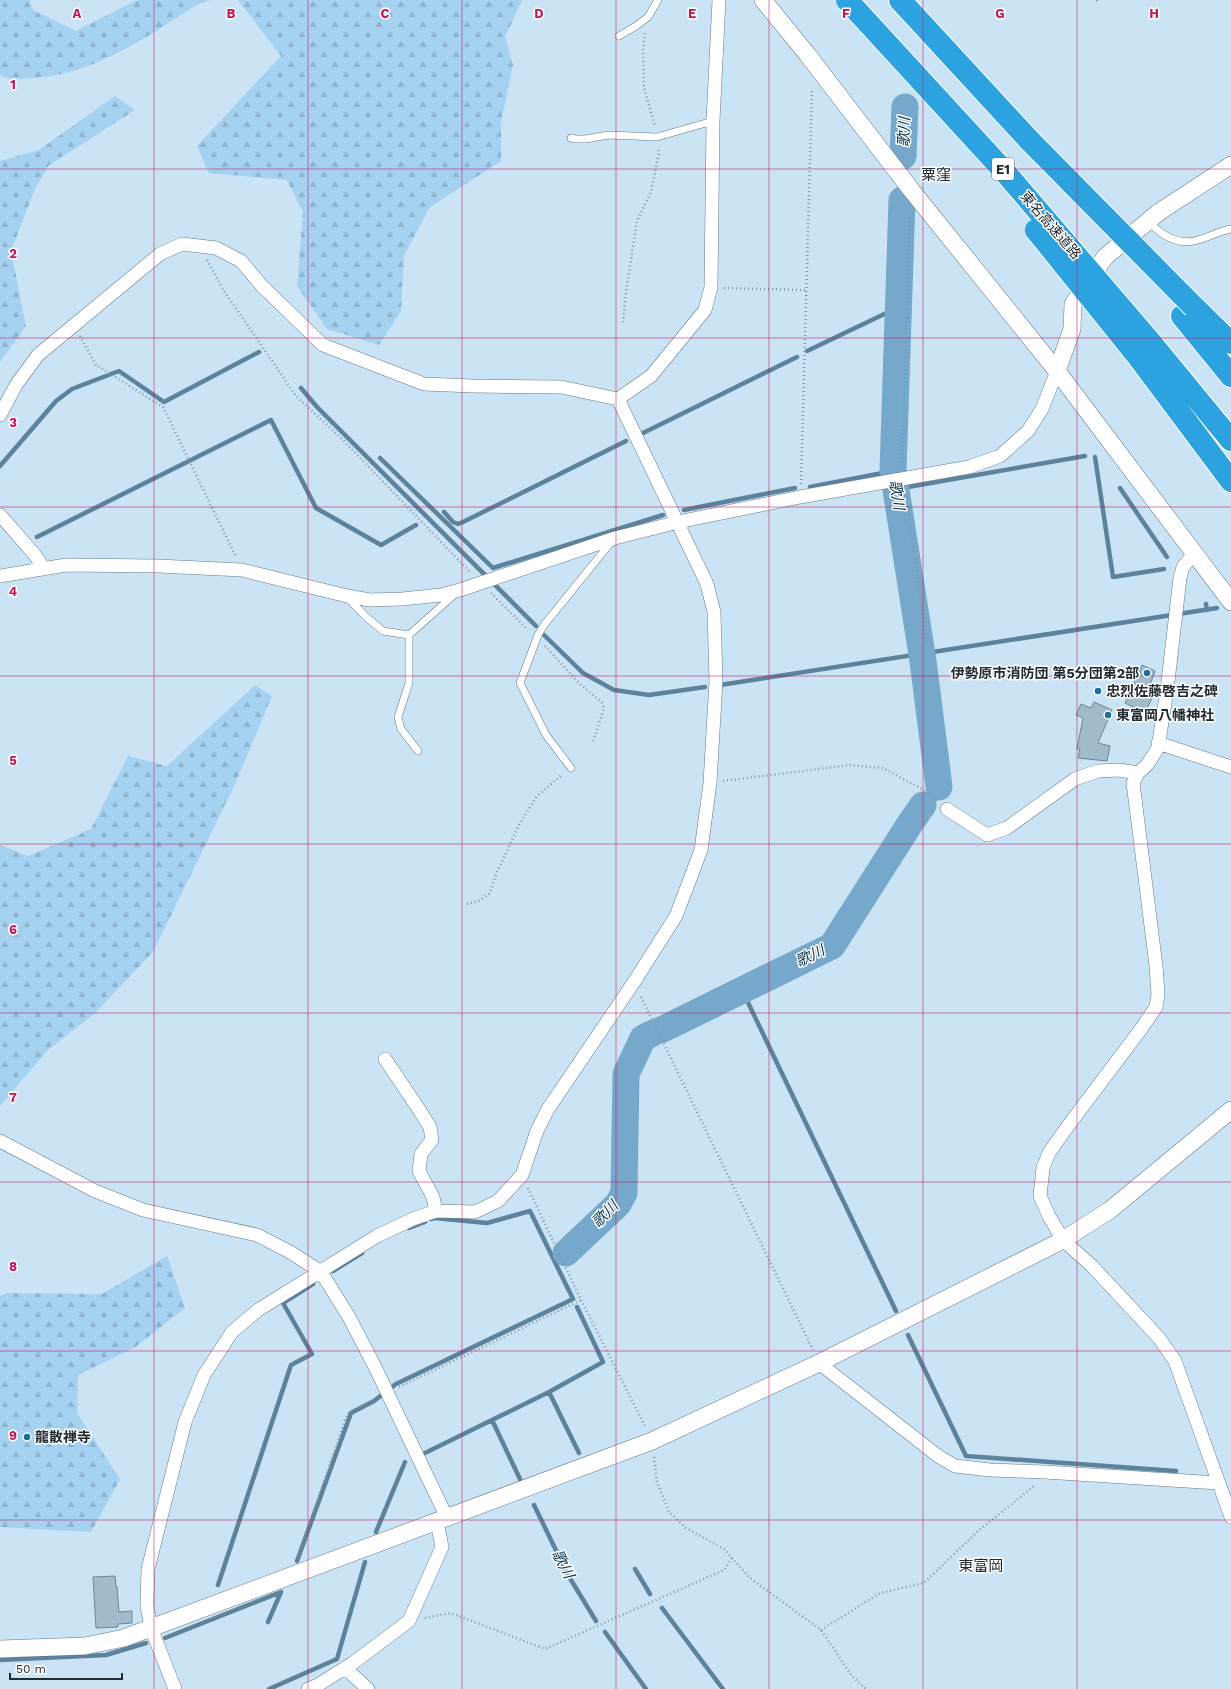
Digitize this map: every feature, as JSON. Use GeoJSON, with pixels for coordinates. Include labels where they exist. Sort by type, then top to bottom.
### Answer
{"type":"FeatureCollection","features":[{"type":"Feature","properties":{"kind":"highway"},"geometry":{"type":"LineString","coordinates":[[900,0],[1188,312],[1231,376]]}},
{"type":"Feature","properties":{"kind":"highway","name":"東名高速道路"},"geometry":{"type":"LineString","coordinates":[[852,5],[1004,171],[1144,349],[1231,440]]}},
{"type":"Feature","properties":{"kind":"highway"},"geometry":{"type":"LineString","coordinates":[[1188,312],[1231,343]]}},
{"type":"Feature","properties":{"kind":"highway"},"geometry":{"type":"LineString","coordinates":[[1144,349],[1231,480]]}},
{"type":"Feature","properties":{"kind":"street"},"geometry":{"type":"LineString","coordinates":[[0,415],[16,385],[38,355],[160,254],[182,244],[216,248],[241,261],[262,286],[323,345],[424,384],[562,387],[618,399],[651,376],[705,310],[711,287],[713,121],[718,0]]}},
{"type":"Feature","properties":{"kind":"street"},"geometry":{"type":"LineString","coordinates":[[763,0],[912,191],[1057,371],[1231,602]]}},
{"type":"Feature","properties":{"kind":"street"},"geometry":{"type":"LineString","coordinates":[[0,576],[66,565],[158,566],[242,570],[347,596],[370,600],[402,599],[441,595],[615,538],[678,522],[800,497],[969,467],[1000,456],[1028,431],[1042,409],[1072,329],[1073,304],[1105,257],[1148,220],[1187,192],[1231,165]]}},
{"type":"Feature","properties":{"kind":"street"},"geometry":{"type":"LineString","coordinates":[[175,1689],[151,1628],[147,1605],[148,1569],[185,1422],[204,1375],[232,1332],[258,1310],[378,1236],[436,1210],[475,1212],[498,1201],[522,1175],[537,1131],[548,1109],[634,982],[676,916],[688,889],[701,850],[710,783],[716,681],[714,612],[707,584],[618,399]]}},
{"type":"Feature","properties":{"kind":"street"},"geometry":{"type":"LineString","coordinates":[[0,515],[35,555],[44,569]]}},
{"type":"Feature","properties":{"kind":"street"},"geometry":{"type":"LineString","coordinates":[[1194,554],[1183,567],[1181,572],[1167,690],[1158,748],[1147,765],[1138,773],[1133,783],[1156,966],[1158,994],[1156,1007],[1049,1153],[1043,1168],[1040,1196],[1049,1216],[1063,1240],[1092,1266],[1159,1338],[1175,1361],[1231,1517]]}},
{"type":"Feature","properties":{"kind":"street"},"geometry":{"type":"LineString","coordinates":[[1158,743],[1231,767]]}},
{"type":"Feature","properties":{"kind":"street"},"geometry":{"type":"LineString","coordinates":[[947,809],[986,835],[1007,828],[1074,779],[1098,771],[1119,770],[1138,773]]}},
{"type":"Feature","properties":{"kind":"street"},"geometry":{"type":"LineString","coordinates":[[385,1058],[430,1128],[432,1140],[420,1154],[419,1171],[433,1197],[436,1210]]}},
{"type":"Feature","properties":{"kind":"street"},"geometry":{"type":"LineString","coordinates":[[0,1649],[85,1646],[124,1638],[652,1441],[819,1363],[1063,1240],[1110,1210],[1231,1110]]}},
{"type":"Feature","properties":{"kind":"street"},"geometry":{"type":"LineString","coordinates":[[0,1141],[95,1191],[143,1210],[257,1235],[290,1252],[321,1272],[352,1323],[442,1520],[442,1548],[409,1621],[345,1668],[318,1685],[308,1689]]}},
{"type":"Feature","properties":{"kind":"street"},"geometry":{"type":"LineString","coordinates":[[819,1363],[938,1456],[955,1466],[990,1470],[1218,1483]]}},
{"type":"Feature","properties":{"kind":"street"},"geometry":{"type":"LineString","coordinates":[[345,1668],[368,1689]]}},
{"type":"Feature","properties":{"kind":"lane"},"geometry":{"type":"LineString","coordinates":[[619,36],[648,17],[658,0]]}},
{"type":"Feature","properties":{"kind":"lane"},"geometry":{"type":"LineString","coordinates":[[570,138],[575,140],[609,135],[657,137],[713,121]]}},
{"type":"Feature","properties":{"kind":"lane"},"geometry":{"type":"LineString","coordinates":[[1148,220],[1164,236],[1178,241],[1192,242],[1217,232],[1231,229]]}},
{"type":"Feature","properties":{"kind":"lane"},"geometry":{"type":"LineString","coordinates":[[571,768],[546,735],[520,683],[537,638],[544,625],[615,538]]}},
{"type":"Feature","properties":{"kind":"lane"},"geometry":{"type":"LineString","coordinates":[[418,751],[401,729],[398,717],[409,683],[409,636],[460,590]]}},
{"type":"Feature","properties":{"kind":"lane"},"geometry":{"type":"LineString","coordinates":[[347,596],[364,616],[383,631],[409,636]]}},
{"type":"Feature","properties":{"kind":"path"},"geometry":{"type":"LineString","coordinates":[[623,322],[637,220],[651,192],[659,153],[657,137],[644,88],[643,48],[648,17]]}},
{"type":"Feature","properties":{"kind":"path"},"geometry":{"type":"LineString","coordinates":[[800,497],[812,61]]}},
{"type":"Feature","properties":{"kind":"path"},"geometry":{"type":"LineString","coordinates":[[912,191],[897,480],[927,643]]}},
{"type":"Feature","properties":{"kind":"path"},"geometry":{"type":"LineString","coordinates":[[200,247],[224,291],[296,396],[486,580],[579,684],[602,703],[604,708],[593,742]]}},
{"type":"Feature","properties":{"kind":"path"},"geometry":{"type":"LineString","coordinates":[[711,287],[805,290]]}},
{"type":"Feature","properties":{"kind":"path"},"geometry":{"type":"LineString","coordinates":[[74,324],[96,365],[163,407],[242,570]]}},
{"type":"Feature","properties":{"kind":"path"},"geometry":{"type":"LineString","coordinates":[[710,783],[851,765],[883,768],[922,789],[947,809]]}},
{"type":"Feature","properties":{"kind":"path"},"geometry":{"type":"LineString","coordinates":[[467,904],[479,901],[490,893],[496,874],[519,825],[533,802],[537,796],[571,768]]}},
{"type":"Feature","properties":{"kind":"path"},"geometry":{"type":"LineString","coordinates":[[634,982],[819,1363]]}},
{"type":"Feature","properties":{"kind":"path"},"geometry":{"type":"LineString","coordinates":[[821,1630],[880,1594],[924,1583],[977,1532],[1041,1480],[1045,1472]]}},
{"type":"Feature","properties":{"kind":"path"},"geometry":{"type":"LineString","coordinates":[[409,1621],[451,1612],[545,1649],[724,1570],[732,1558]]}},
{"type":"Feature","properties":{"kind":"green space"},"geometry":{"type":"Polygon","coordinates":[[[0,0],[29,0],[33,10],[76,31],[137,0],[211,0],[198,4],[140,41],[99,62],[56,75],[16,79],[0,75],[0,0]]]}},
{"type":"Feature","properties":{"kind":"green space"},"geometry":{"type":"Polygon","coordinates":[[[238,0],[522,0],[505,37],[513,65],[501,122],[501,161],[430,207],[404,256],[401,311],[379,345],[327,329],[297,286],[303,212],[287,180],[209,173],[197,146],[281,56],[238,0]]]}},
{"type":"Feature","properties":{"kind":"green space"},"geometry":{"type":"Polygon","coordinates":[[[115,96],[135,110],[48,166],[35,189],[11,251],[26,326],[0,362],[0,161],[39,150],[115,96]]]}},
{"type":"Feature","properties":{"kind":"green space"},"geometry":{"type":"Polygon","coordinates":[[[255,685],[272,696],[236,782],[153,952],[95,1013],[47,1051],[0,1106],[0,845],[28,856],[91,829],[128,756],[167,766],[255,685]]]}},
{"type":"Feature","properties":{"kind":"green space"},"geometry":{"type":"Polygon","coordinates":[[[167,1256],[185,1308],[134,1348],[78,1375],[77,1413],[120,1479],[91,1532],[0,1527],[0,1296],[8,1293],[102,1294],[167,1256]]]}},
{"type":"Feature","properties":{"kind":"building"},"geometry":{"type":"Polygon","coordinates":[[[1142,665],[1155,671],[1147,693],[1153,696],[1145,713],[1125,703],[1142,665]]]}},
{"type":"Feature","properties":{"kind":"building"},"geometry":{"type":"Polygon","coordinates":[[[1094,702],[1112,710],[1098,743],[1110,746],[1107,761],[1078,758],[1080,749],[1077,749],[1083,718],[1076,715],[1081,704],[1091,708],[1094,702]]]}},
{"type":"Feature","properties":{"kind":"building"},"geometry":{"type":"Polygon","coordinates":[[[115,1576],[119,1612],[132,1611],[132,1623],[118,1624],[118,1627],[96,1628],[93,1577],[115,1576]]]}},
{"type":"Feature","properties":{"kind":"waterway","name":"歌川"},"geometry":{"type":"LineString","coordinates":[[903,156],[905,107]]}},
{"type":"Feature","properties":{"kind":"waterway","name":"歌川"},"geometry":{"type":"LineString","coordinates":[[902,200],[893,471],[923,661],[939,787]]}},
{"type":"Feature","properties":{"kind":"waterway"},"geometry":{"type":"LineString","coordinates":[[807,351],[899,307]]}},
{"type":"Feature","properties":{"kind":"waterway"},"geometry":{"type":"LineString","coordinates":[[0,466],[56,401],[72,389],[119,371],[164,402],[259,352]]}},
{"type":"Feature","properties":{"kind":"waterway"},"geometry":{"type":"LineString","coordinates":[[641,434],[797,357]]}},
{"type":"Feature","properties":{"kind":"waterway"},"geometry":{"type":"LineString","coordinates":[[301,388],[317,407],[536,626]]}},
{"type":"Feature","properties":{"kind":"waterway"},"geometry":{"type":"LineString","coordinates":[[37,537],[271,420],[316,508],[381,545],[416,525]]}},
{"type":"Feature","properties":{"kind":"waterway"},"geometry":{"type":"LineString","coordinates":[[444,512],[453,522],[458,524],[626,441]]}},
{"type":"Feature","properties":{"kind":"waterway"},"geometry":{"type":"LineString","coordinates":[[908,487],[1085,456]]}},
{"type":"Feature","properties":{"kind":"waterway"},"geometry":{"type":"LineString","coordinates":[[1095,457],[1113,577],[1164,569]]}},
{"type":"Feature","properties":{"kind":"waterway"},"geometry":{"type":"LineString","coordinates":[[380,458],[493,568],[663,515]]}},
{"type":"Feature","properties":{"kind":"waterway"},"geometry":{"type":"LineString","coordinates":[[810,487],[893,471]]}},
{"type":"Feature","properties":{"kind":"waterway"},"geometry":{"type":"LineString","coordinates":[[684,510],[795,488]]}},
{"type":"Feature","properties":{"kind":"waterway"},"geometry":{"type":"LineString","coordinates":[[1120,488],[1167,557]]}},
{"type":"Feature","properties":{"kind":"waterway"},"geometry":{"type":"LineString","coordinates":[[1206,604],[1207,610]]}},
{"type":"Feature","properties":{"kind":"waterway"},"geometry":{"type":"LineString","coordinates":[[720,685],[1217,608]]}},
{"type":"Feature","properties":{"kind":"waterway"},"geometry":{"type":"LineString","coordinates":[[544,635],[583,673],[614,690],[649,695],[705,687]]}},
{"type":"Feature","properties":{"kind":"waterway","name":"歌川"},"geometry":{"type":"LineString","coordinates":[[661,1030],[832,946],[923,805]]}},
{"type":"Feature","properties":{"kind":"waterway"},"geometry":{"type":"LineString","coordinates":[[742,990],[896,1311]]}},
{"type":"Feature","properties":{"kind":"waterway","name":"歌川"},"geometry":{"type":"LineString","coordinates":[[566,1253],[618,1204],[624,1193],[626,1074],[643,1038],[653,1033]]}},
{"type":"Feature","properties":{"kind":"waterway"},"geometry":{"type":"LineString","coordinates":[[297,1561],[351,1413],[374,1401],[396,1384],[573,1299],[530,1211],[487,1223],[434,1218],[431,1219]]}},
{"type":"Feature","properties":{"kind":"waterway"},"geometry":{"type":"LineString","coordinates":[[409,1228],[425,1222]]}},
{"type":"Feature","properties":{"kind":"waterway"},"geometry":{"type":"LineString","coordinates":[[333,1271],[362,1253]]}},
{"type":"Feature","properties":{"kind":"waterway"},"geometry":{"type":"LineString","coordinates":[[218,1585],[291,1365],[312,1354],[283,1303],[313,1284]]}},
{"type":"Feature","properties":{"kind":"waterway","name":"歌川"},"geometry":{"type":"LineString","coordinates":[[520,1479],[492,1420],[549,1392],[603,1362],[577,1307]]}},
{"type":"Feature","properties":{"kind":"waterway"},"geometry":{"type":"LineString","coordinates":[[908,1335],[966,1456],[1176,1471]]}},
{"type":"Feature","properties":{"kind":"waterway"},"geometry":{"type":"LineString","coordinates":[[549,1392],[579,1453]]}},
{"type":"Feature","properties":{"kind":"waterway"},"geometry":{"type":"LineString","coordinates":[[425,1453],[492,1420]]}},
{"type":"Feature","properties":{"kind":"waterway"},"geometry":{"type":"LineString","coordinates":[[376,1532],[405,1462]]}},
{"type":"Feature","properties":{"kind":"waterway","name":"歌川"},"geometry":{"type":"LineString","coordinates":[[534,1505],[568,1575],[596,1621]]}},
{"type":"Feature","properties":{"kind":"waterway"},"geometry":{"type":"LineString","coordinates":[[269,1689],[337,1659],[365,1562]]}},
{"type":"Feature","properties":{"kind":"waterway"},"geometry":{"type":"LineString","coordinates":[[635,1569],[650,1594]]}},
{"type":"Feature","properties":{"kind":"waterway"},"geometry":{"type":"LineString","coordinates":[[268,1622],[281,1592]]}},
{"type":"Feature","properties":{"kind":"waterway"},"geometry":{"type":"LineString","coordinates":[[165,1638],[281,1592]]}},
{"type":"Feature","properties":{"kind":"waterway"},"geometry":{"type":"LineString","coordinates":[[662,1608],[723,1689]]}},
{"type":"Feature","properties":{"kind":"waterway","name":"歌川"},"geometry":{"type":"LineString","coordinates":[[605,1632],[646,1689]]}},
{"type":"Feature","properties":{"kind":"waterway"},"geometry":{"type":"LineString","coordinates":[[0,1660],[106,1655],[146,1643]]}},
{"type":"Feature","properties":{"kind":"place","name":"伊勢原市消防団 第5分団第2部"},"geometry":{"type":"Point","coordinates":[1147,673]}},
{"type":"Feature","properties":{"kind":"place","name":"忠烈佐藤啓吉之碑"},"geometry":{"type":"Point","coordinates":[1098,691]}},
{"type":"Feature","properties":{"kind":"place","name":"東富岡八幡神社"},"geometry":{"type":"Point","coordinates":[1108,715]}},
{"type":"Feature","properties":{"kind":"place","name":"龍散禅寺"},"geometry":{"type":"Point","coordinates":[27,1437]}},
{"type":"Feature","properties":{"kind":"district","name":"粟窪"},"geometry":{"type":"Point","coordinates":[936,175]}},
{"type":"Feature","properties":{"kind":"district","name":"東富岡"},"geometry":{"type":"Point","coordinates":[981,1566]}}]}
